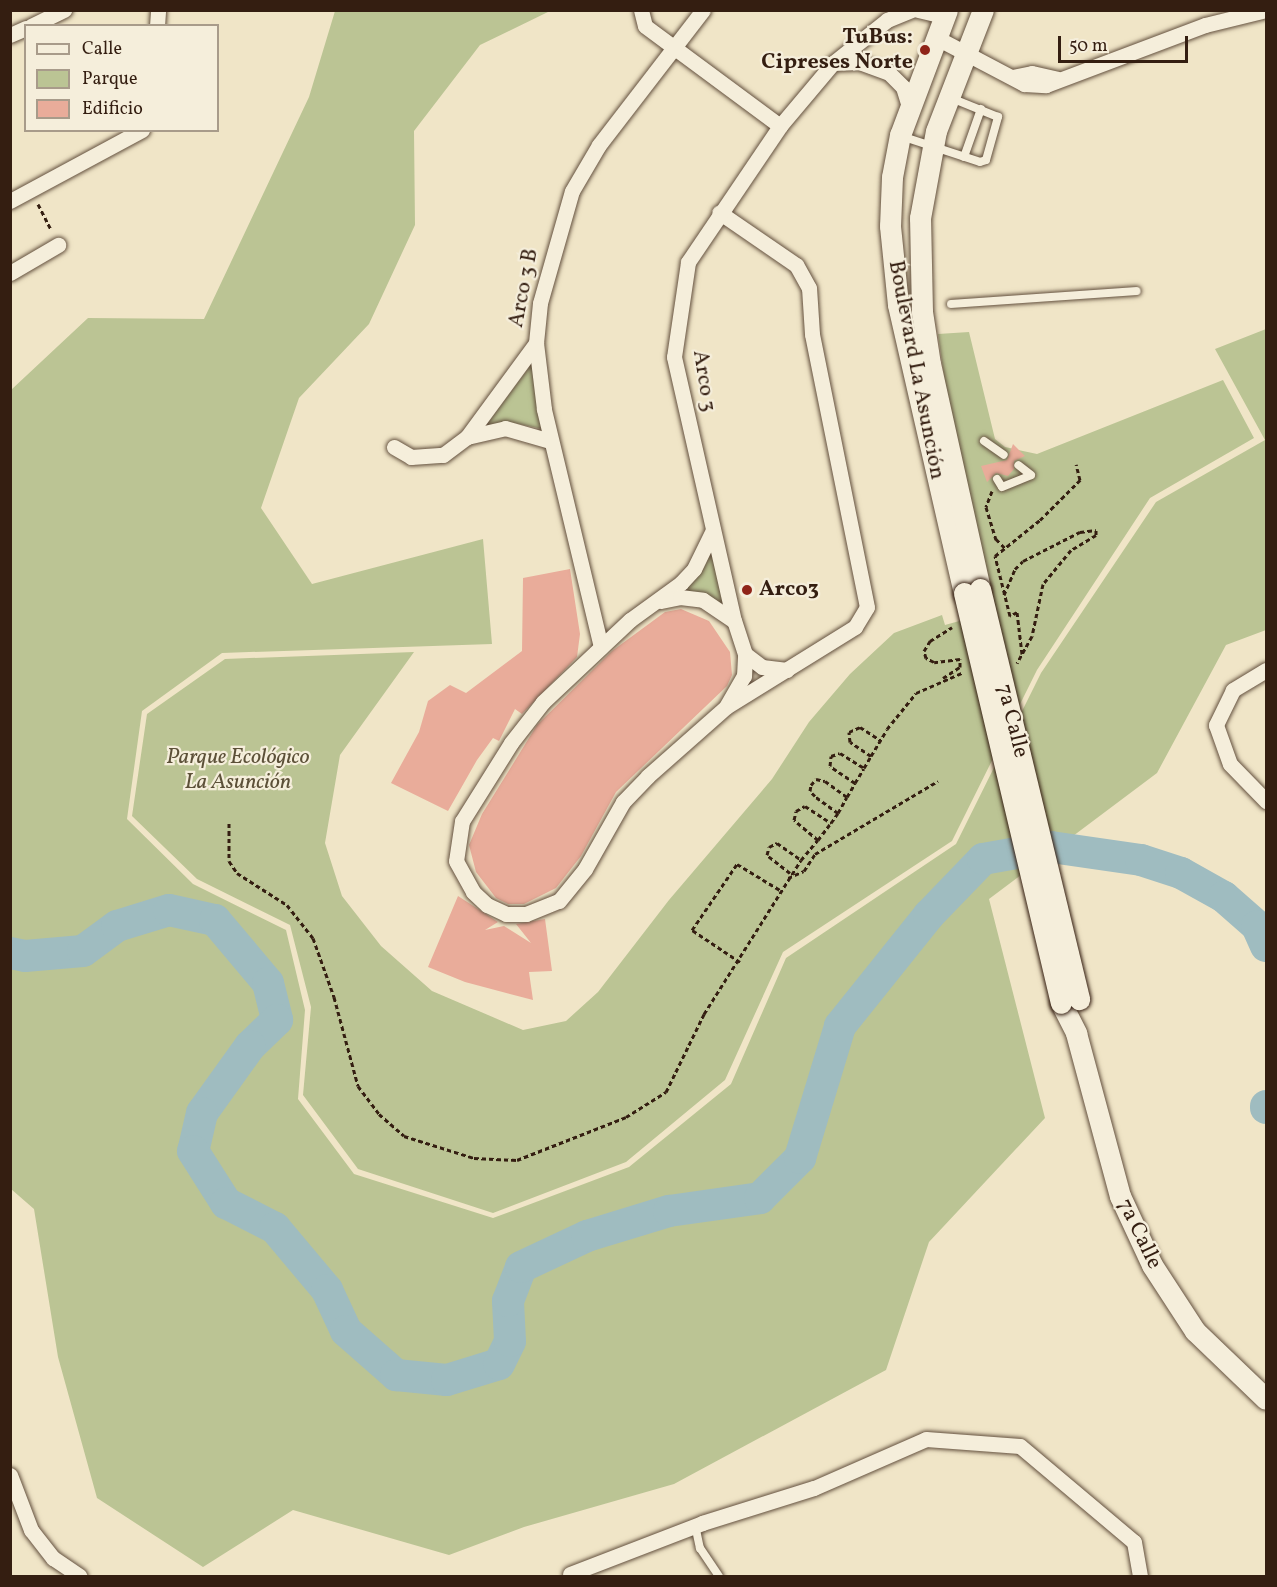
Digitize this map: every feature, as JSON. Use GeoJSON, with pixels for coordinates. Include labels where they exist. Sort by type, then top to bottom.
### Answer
{"type":"FeatureCollection","features":[{"type":"Feature","properties":{"kind":"main road","name":"Boulevard La Asunción"},"geometry":{"type":"LineString","coordinates":[[941,408],[922,312],[920,218],[932,147],[948,97],[983,10]]}},
{"type":"Feature","properties":{"kind":"main road","name":"Boulevard La Asunción"},"geometry":{"type":"LineString","coordinates":[[945,13],[934,37],[900,135],[892,177],[890,226],[898,305],[972,591]]}},
{"type":"Feature","properties":{"kind":"main road"},"geometry":{"type":"LineString","coordinates":[[892,177],[920,218]]}},
{"type":"Feature","properties":{"kind":"main road","name":"7a Calle"},"geometry":{"type":"LineString","coordinates":[[941,408],[972,591],[1076,1033],[1120,1196],[1152,1265],[1195,1331],[1266,1399]]}},
{"type":"Feature","properties":{"kind":"street"},"geometry":{"type":"LineString","coordinates":[[35,24],[64,10]]}},
{"type":"Feature","properties":{"kind":"street"},"geometry":{"type":"LineString","coordinates":[[641,10],[645,26],[780,126]]}},
{"type":"Feature","properties":{"kind":"street","name":"Arco 3 B"},"geometry":{"type":"LineString","coordinates":[[601,647],[550,441],[536,343],[540,303],[572,191],[599,145],[703,10]]}},
{"type":"Feature","properties":{"kind":"street","name":"Arco 3"},"geometry":{"type":"LineString","coordinates":[[726,707],[744,676],[745,654],[734,621],[674,357],[688,262],[719,212],[780,126],[833,63],[887,20],[912,10]]}},
{"type":"Feature","properties":{"kind":"street"},"geometry":{"type":"LineString","coordinates":[[918,10],[945,13]]}},
{"type":"Feature","properties":{"kind":"street"},"geometry":{"type":"LineString","coordinates":[[934,37],[964,55],[1012,77],[1024,73],[1057,79],[1094,69],[1205,25],[1266,10]]}},
{"type":"Feature","properties":{"kind":"street"},"geometry":{"type":"LineString","coordinates":[[10,35],[24,29]]}},
{"type":"Feature","properties":{"kind":"street"},"geometry":{"type":"LineString","coordinates":[[833,63],[859,63],[889,73],[903,87],[909,107]]}},
{"type":"Feature","properties":{"kind":"street"},"geometry":{"type":"LineString","coordinates":[[10,201],[138,132]]}},
{"type":"Feature","properties":{"kind":"street"},"geometry":{"type":"LineString","coordinates":[[713,530],[694,570],[601,647],[529,718],[462,821],[456,848],[463,878],[488,905],[506,914],[544,910],[559,901],[585,869],[623,802],[726,707],[855,627],[867,607],[812,334],[809,288],[796,265],[719,212]]}},
{"type":"Feature","properties":{"kind":"street"},"geometry":{"type":"LineString","coordinates":[[10,273],[58,245]]}},
{"type":"Feature","properties":{"kind":"street"},"geometry":{"type":"LineString","coordinates":[[394,447],[411,457],[427,459],[442,455],[467,437],[536,343]]}},
{"type":"Feature","properties":{"kind":"street"},"geometry":{"type":"LineString","coordinates":[[467,437],[505,428],[522,430],[550,441]]}},
{"type":"Feature","properties":{"kind":"street"},"geometry":{"type":"LineString","coordinates":[[656,602],[680,597],[703,600],[734,621]]}},
{"type":"Feature","properties":{"kind":"street"},"geometry":{"type":"LineString","coordinates":[[745,654],[762,667],[787,670]]}},
{"type":"Feature","properties":{"kind":"street"},"geometry":{"type":"LineString","coordinates":[[1266,670],[1233,690],[1215,724],[1230,764],[1266,801]]}},
{"type":"Feature","properties":{"kind":"street"},"geometry":{"type":"LineString","coordinates":[[570,1574],[695,1525],[814,1488],[926,1439],[1020,1446],[1134,1542],[1140,1576]]}},
{"type":"Feature","properties":{"kind":"street"},"geometry":{"type":"LineString","coordinates":[[10,1475],[31,1530],[53,1558],[80,1576]]}},
{"type":"Feature","properties":{"kind":"lane"},"geometry":{"type":"LineString","coordinates":[[900,135],[964,157],[986,160],[999,121],[995,114],[948,97]]}},
{"type":"Feature","properties":{"kind":"lane"},"geometry":{"type":"LineString","coordinates":[[964,157],[981,109]]}},
{"type":"Feature","properties":{"kind":"lane"},"geometry":{"type":"LineString","coordinates":[[951,304],[1137,291]]}},
{"type":"Feature","properties":{"kind":"lane"},"geometry":{"type":"LineString","coordinates":[[984,441],[1004,455]]}},
{"type":"Feature","properties":{"kind":"lane"},"geometry":{"type":"LineString","coordinates":[[999,483],[1031,475],[1018,465]]}},
{"type":"Feature","properties":{"kind":"lane"},"geometry":{"type":"LineString","coordinates":[[695,1525],[700,1548],[719,1576]]}},
{"type":"Feature","properties":{"kind":"path"},"geometry":{"type":"LineString","coordinates":[[32,190],[58,245]]}},
{"type":"Feature","properties":{"kind":"path"},"geometry":{"type":"LineString","coordinates":[[1004,595],[1015,569],[1023,561],[1080,532],[1096,530],[1096,535],[1060,561],[1043,584],[1032,636],[1023,656],[1017,612],[1010,616],[1004,595],[995,556],[1040,520],[1080,480],[1076,464]]}},
{"type":"Feature","properties":{"kind":"path"},"geometry":{"type":"LineString","coordinates":[[999,483],[990,491],[986,507],[996,539],[1005,548]]}},
{"type":"Feature","properties":{"kind":"path"},"geometry":{"type":"LineString","coordinates":[[941,680],[960,667],[960,659],[930,661],[924,651],[944,631],[960,625]]}},
{"type":"Feature","properties":{"kind":"path"},"geometry":{"type":"LineString","coordinates":[[229,823],[230,861],[237,873],[287,905],[313,938],[334,997],[358,1086],[379,1114],[404,1136],[474,1158],[517,1160],[626,1117],[666,1092],[704,1014],[740,962],[790,873],[831,824],[880,740],[916,693],[967,670]]}},
{"type":"Feature","properties":{"kind":"path"},"geometry":{"type":"LineString","coordinates":[[871,756],[850,742],[849,732],[860,727],[880,740]]}},
{"type":"Feature","properties":{"kind":"path"},"geometry":{"type":"LineString","coordinates":[[855,783],[830,766],[831,756],[840,753],[864,768]]}},
{"type":"Feature","properties":{"kind":"path"},"geometry":{"type":"LineString","coordinates":[[837,813],[810,791],[811,785],[816,779],[825,781],[848,797]]}},
{"type":"Feature","properties":{"kind":"path"},"geometry":{"type":"LineString","coordinates":[[787,879],[804,871],[815,854],[938,781]]}},
{"type":"Feature","properties":{"kind":"path"},"geometry":{"type":"LineString","coordinates":[[818,840],[794,820],[796,811],[805,806],[831,824]]}},
{"type":"Feature","properties":{"kind":"path"},"geometry":{"type":"LineString","coordinates":[[790,873],[767,855],[769,848],[777,843],[801,860]]}},
{"type":"Feature","properties":{"kind":"path"},"geometry":{"type":"LineString","coordinates":[[740,962],[692,930],[737,864],[780,890]]}},
{"type":"Feature","properties":{"kind":"green space"},"geometry":{"type":"Polygon","coordinates":[[[335,11],[550,11],[480,45],[414,131],[415,225],[369,324],[299,398],[261,508],[312,584],[483,539],[492,644],[222,653],[142,711],[127,819],[193,884],[286,930],[305,1010],[298,1099],[354,1174],[493,1218],[629,1167],[731,1084],[786,958],[956,844],[1041,673],[1156,502],[1265,440],[1215,349],[1266,329],[1266,630],[1226,645],[1157,773],[989,899],[1045,1118],[929,1242],[886,1370],[674,1484],[524,1527],[449,1555],[293,1510],[203,1567],[97,1498],[58,1357],[34,1209],[11,1189],[11,390],[88,318],[204,319],[309,97],[335,11]]]}},
{"type":"Feature","properties":{"kind":"green space","name":"Parque Ecológico La Asunción"},"geometry":{"type":"Polygon","coordinates":[[[969,332],[995,439],[1005,447],[1037,454],[1223,380],[1254,438],[1150,498],[1037,670],[952,841],[783,952],[725,1080],[626,1162],[493,1213],[358,1169],[303,1095],[311,1007],[290,925],[197,879],[132,816],[147,714],[225,659],[414,652],[340,755],[325,843],[342,896],[381,946],[432,991],[523,1030],[566,1021],[598,992],[669,900],[772,779],[809,722],[850,674],[894,633],[942,615],[945,625],[963,620],[1000,628],[946,390],[938,334],[969,332]]]}},
{"type":"Feature","properties":{"kind":"green space"},"geometry":{"type":"Polygon","coordinates":[[[533,362],[543,429],[514,423],[482,431],[533,362]]]}},
{"type":"Feature","properties":{"kind":"green space"},"geometry":{"type":"Polygon","coordinates":[[[712,541],[728,613],[672,595],[712,541]]]}},
{"type":"Feature","properties":{"kind":"building"},"geometry":{"type":"Polygon","coordinates":[[[1013,444],[1025,456],[1014,461],[1014,469],[1008,476],[996,473],[987,482],[981,466],[1007,460],[1013,444]]]}},
{"type":"Feature","properties":{"kind":"building"},"geometry":{"type":"Polygon","coordinates":[[[570,569],[580,634],[577,657],[522,714],[515,709],[499,741],[493,738],[477,760],[448,811],[391,783],[419,732],[428,701],[450,685],[466,693],[522,651],[523,578],[570,569]]]}},
{"type":"Feature","properties":{"kind":"building"},"geometry":{"type":"Polygon","coordinates":[[[681,609],[709,621],[730,652],[732,675],[727,686],[616,792],[581,856],[556,888],[524,904],[508,904],[496,898],[476,872],[469,845],[482,814],[537,725],[612,651],[665,612],[681,609]]]}},
{"type":"Feature","properties":{"kind":"building"},"geometry":{"type":"Polygon","coordinates":[[[458,896],[498,922],[485,930],[504,926],[531,943],[516,924],[545,919],[552,971],[529,972],[533,1000],[465,982],[428,967],[458,896]]]}},
{"type":"Feature","properties":{"kind":"waterway"},"geometry":{"type":"LineString","coordinates":[[10,953],[25,956],[83,951],[117,926],[169,910],[215,920],[268,983],[277,1020],[250,1046],[202,1113],[193,1151],[226,1203],[275,1228],[327,1290],[346,1331],[396,1375],[447,1380],[499,1364],[510,1341],[508,1301],[521,1267],[587,1236],[669,1211],[760,1198],[800,1158],[840,1026],[929,915],[983,859],[1051,847],[1141,860],[1181,873],[1224,897],[1257,926],[1266,946]]}},
{"type":"Feature","properties":{"kind":"place","name":"TuBus: Cipreses Norte"},"geometry":{"type":"Point","coordinates":[925,50]}},
{"type":"Feature","properties":{"kind":"place","name":"Arco3"},"geometry":{"type":"Point","coordinates":[747,590]}}]}
